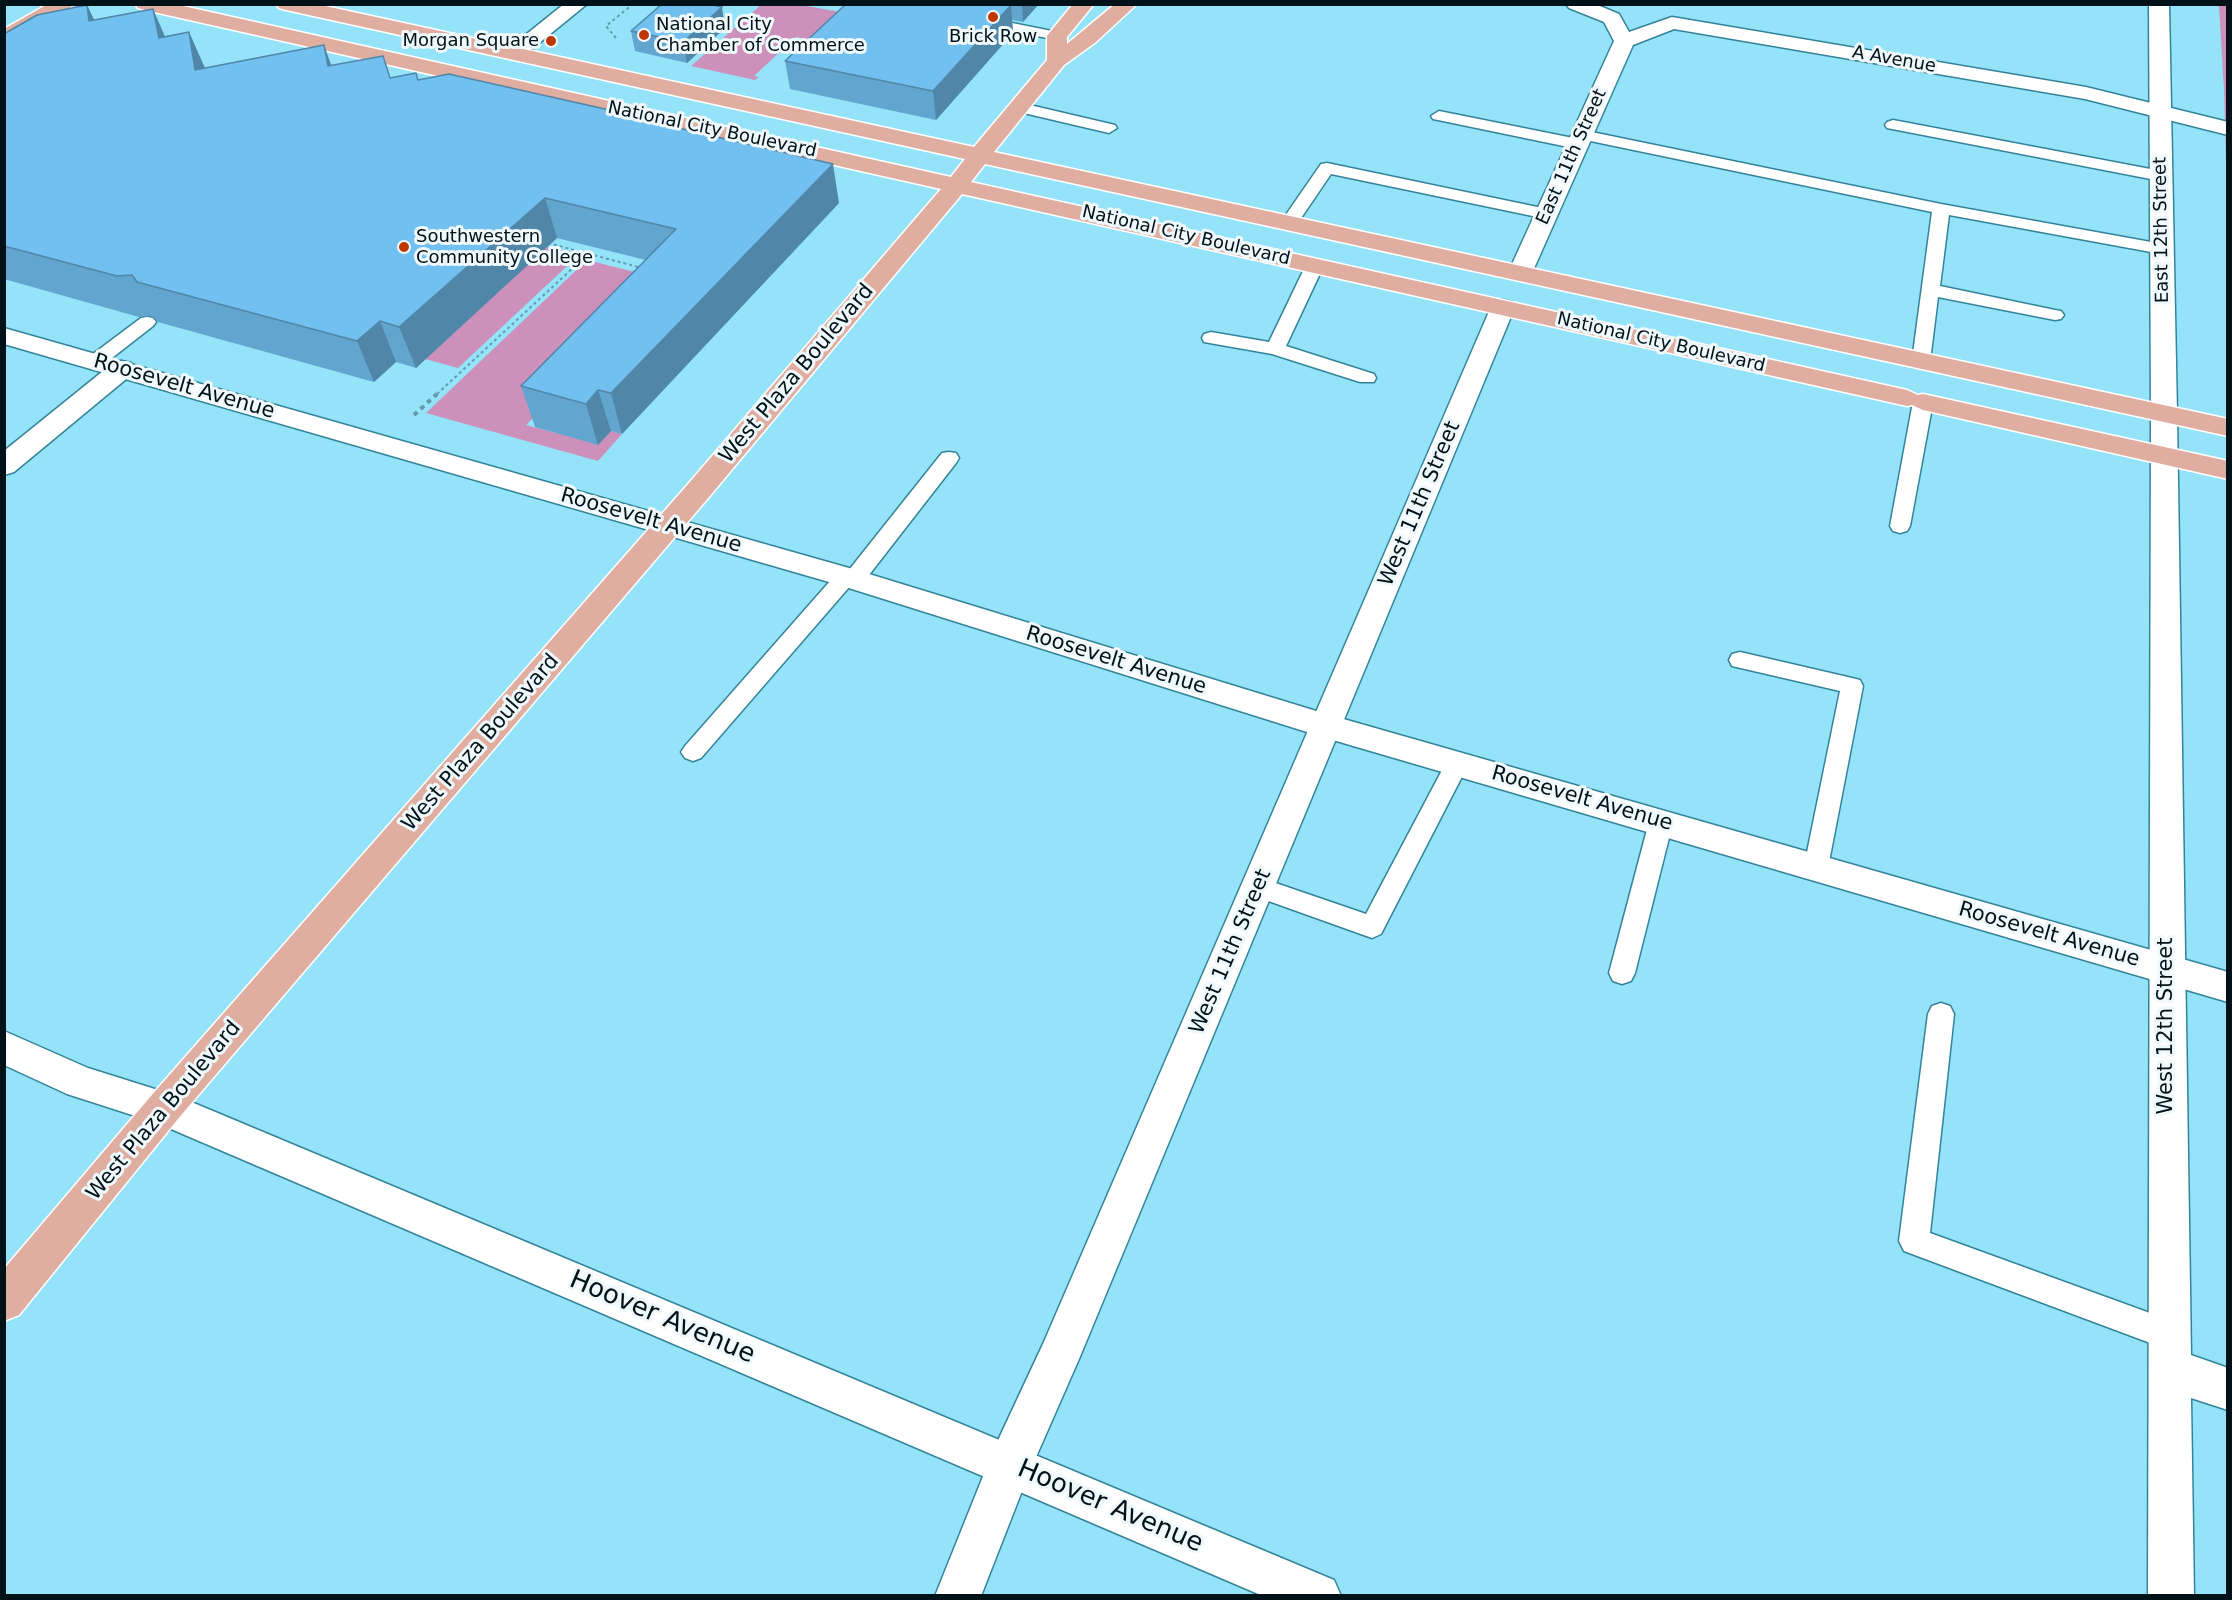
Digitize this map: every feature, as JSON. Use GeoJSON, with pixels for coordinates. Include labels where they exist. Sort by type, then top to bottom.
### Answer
{"type":"FeatureCollection","features":[{"type":"Feature","properties":{"kind":"main road"},"geometry":{"type":"LineString","coordinates":[[4,38],[63,4]]}},
{"type":"Feature","properties":{"kind":"main road","name":"National City Boulevard"},"geometry":{"type":"LineString","coordinates":[[145,4],[2228,470]]}},
{"type":"Feature","properties":{"kind":"main road","name":"National City Boulevard"},"geometry":{"type":"LineString","coordinates":[[286,4],[2228,428]]}},
{"type":"Feature","properties":{"kind":"main road"},"geometry":{"type":"LineString","coordinates":[[1057,61],[1057,36],[1084,4]]}},
{"type":"Feature","properties":{"kind":"main road","name":"West Plaza Boulevard"},"geometry":{"type":"LineString","coordinates":[[4,1301],[164,1107],[669,526],[957,185],[981,155],[994,133],[1057,61],[1089,38],[1127,4]]}},
{"type":"Feature","properties":{"kind":"street"},"geometry":{"type":"LineString","coordinates":[[520,49],[577,4]]}},
{"type":"Feature","properties":{"kind":"street"},"geometry":{"type":"LineString","coordinates":[[1576,4],[1612,18],[1624,41]]}},
{"type":"Feature","properties":{"kind":"street","name":"East 12th Street"},"geometry":{"type":"LineString","coordinates":[[2159,4],[2164,456]]}},
{"type":"Feature","properties":{"kind":"street","name":"A Avenue"},"geometry":{"type":"LineString","coordinates":[[1624,41],[1672,22],[2086,93],[2228,129]]}},
{"type":"Feature","properties":{"kind":"street","name":"East 11th Street"},"geometry":{"type":"LineString","coordinates":[[1520,273],[1624,41]]}},
{"type":"Feature","properties":{"kind":"street","name":"West 11th Street"},"geometry":{"type":"LineString","coordinates":[[958,1596],[1010,1465],[1059,1359],[1503,307]]}},
{"type":"Feature","properties":{"kind":"street","name":"Roosevelt Avenue"},"geometry":{"type":"LineString","coordinates":[[4,336],[850,578],[1326,726],[2228,987]]}},
{"type":"Feature","properties":{"kind":"street"},"geometry":{"type":"LineString","coordinates":[[4,466],[109,365]]}},
{"type":"Feature","properties":{"kind":"street","name":"West 12th Street"},"geometry":{"type":"LineString","coordinates":[[2164,456],[2170,1596]]}},
{"type":"Feature","properties":{"kind":"street","name":"Hoover Avenue"},"geometry":{"type":"LineString","coordinates":[[4,1047],[80,1082],[164,1107],[1318,1596]]}},
{"type":"Feature","properties":{"kind":"street"},"geometry":{"type":"LineString","coordinates":[[2169,1352],[2228,1389]]}},
{"type":"Feature","properties":{"kind":"lane"},"geometry":{"type":"LineString","coordinates":[[962,17],[1057,36]]}},
{"type":"Feature","properties":{"kind":"lane"},"geometry":{"type":"LineString","coordinates":[[1017,107],[1109,128]]}},
{"type":"Feature","properties":{"kind":"lane"},"geometry":{"type":"LineString","coordinates":[[1439,116],[1580,139],[2162,249]]}},
{"type":"Feature","properties":{"kind":"lane"},"geometry":{"type":"LineString","coordinates":[[1893,125],[2161,176]]}},
{"type":"Feature","properties":{"kind":"lane"},"geometry":{"type":"LineString","coordinates":[[1289,223],[1327,168],[1547,214]]}},
{"type":"Feature","properties":{"kind":"lane"},"geometry":{"type":"LineString","coordinates":[[1921,361],[1941,209]]}},
{"type":"Feature","properties":{"kind":"lane"},"geometry":{"type":"LineString","coordinates":[[1275,350],[1315,265]]}},
{"type":"Feature","properties":{"kind":"lane"},"geometry":{"type":"LineString","coordinates":[[1931,290],[2055,315]]}},
{"type":"Feature","properties":{"kind":"lane"},"geometry":{"type":"LineString","coordinates":[[109,365],[147,322]]}},
{"type":"Feature","properties":{"kind":"lane"},"geometry":{"type":"LineString","coordinates":[[1210,338],[1275,350],[1367,378]]}},
{"type":"Feature","properties":{"kind":"lane"},"geometry":{"type":"LineString","coordinates":[[1900,526],[1915,400]]}},
{"type":"Feature","properties":{"kind":"lane"},"geometry":{"type":"LineString","coordinates":[[693,752],[850,578],[949,458]]}},
{"type":"Feature","properties":{"kind":"lane"},"geometry":{"type":"LineString","coordinates":[[1740,660],[1852,686],[1816,867]]}},
{"type":"Feature","properties":{"kind":"lane"},"geometry":{"type":"LineString","coordinates":[[1258,887],[1372,927],[1457,763]]}},
{"type":"Feature","properties":{"kind":"lane"},"geometry":{"type":"LineString","coordinates":[[1622,974],[1661,822]]}},
{"type":"Feature","properties":{"kind":"lane"},"geometry":{"type":"LineString","coordinates":[[1941,1014],[1914,1241],[2169,1352]]}},
{"type":"Feature","properties":{"kind":"path"},"geometry":{"type":"LineString","coordinates":[[618,42],[606,26],[633,4]]}},
{"type":"Feature","properties":{"kind":"path"},"geometry":{"type":"LineString","coordinates":[[545,243],[649,270]]}},
{"type":"Feature","properties":{"kind":"path"},"geometry":{"type":"LineString","coordinates":[[611,260],[618,253]]}},
{"type":"Feature","properties":{"kind":"path"},"geometry":{"type":"LineString","coordinates":[[414,416],[588,254]]}},
{"type":"Feature","properties":{"kind":"path"},"geometry":{"type":"LineString","coordinates":[[621,263],[628,256]]}},
{"type":"Feature","properties":{"kind":"shaded area"},"geometry":{"type":"Polygon","coordinates":[[[761,5],[801,5],[840,12],[811,40],[796,37],[754,76],[759,77],[755,80],[691,66],[761,5]]]}},
{"type":"Feature","properties":{"kind":"shaded area"},"geometry":{"type":"Polygon","coordinates":[[[2219,5],[2228,5],[2227,197],[2224,90],[2219,5]]]}},
{"type":"Feature","properties":{"kind":"shaded area"},"geometry":{"type":"Polygon","coordinates":[[[530,242],[579,255],[458,368],[425,359],[530,242]]]}},
{"type":"Feature","properties":{"kind":"shaded area"},"geometry":{"type":"Polygon","coordinates":[[[587,260],[659,278],[529,408],[539,412],[526,425],[598,444],[611,431],[622,434],[598,461],[426,413],[587,260]]]}},
{"type":"Feature","properties":{"kind":"building"},"geometry":{"type":"Polygon","coordinates":[[[662,4],[709,4],[722,7],[683,42],[631,31],[662,4]]]}},
{"type":"Feature","properties":{"kind":"building"},"geometry":{"type":"Polygon","coordinates":[[[846,4],[1011,5],[933,91],[785,61],[846,4]]]}},
{"type":"Feature","properties":{"kind":"building","name":"Southwestern Community College"},"geometry":{"type":"Polygon","coordinates":[[[87,5],[89,21],[153,9],[159,38],[189,32],[195,70],[324,45],[328,66],[383,56],[390,78],[416,73],[418,80],[449,74],[676,125],[674,127],[833,164],[611,393],[598,390],[586,404],[521,386],[676,229],[545,198],[399,327],[380,321],[357,341],[137,282],[132,275],[117,276],[4,246],[4,34],[37,15],[87,5]]]}},
{"type":"Feature","properties":{"kind":"place","name":"Brick Row"},"geometry":{"type":"Point","coordinates":[993,17]}},
{"type":"Feature","properties":{"kind":"place","name":"National City Chamber of Commerce"},"geometry":{"type":"Point","coordinates":[644,35]}},
{"type":"Feature","properties":{"kind":"place","name":"Morgan Square"},"geometry":{"type":"Point","coordinates":[551,41]}},
{"type":"Feature","properties":{"kind":"place","name":"Southwestern Community College"},"geometry":{"type":"Point","coordinates":[404,247]}}]}
